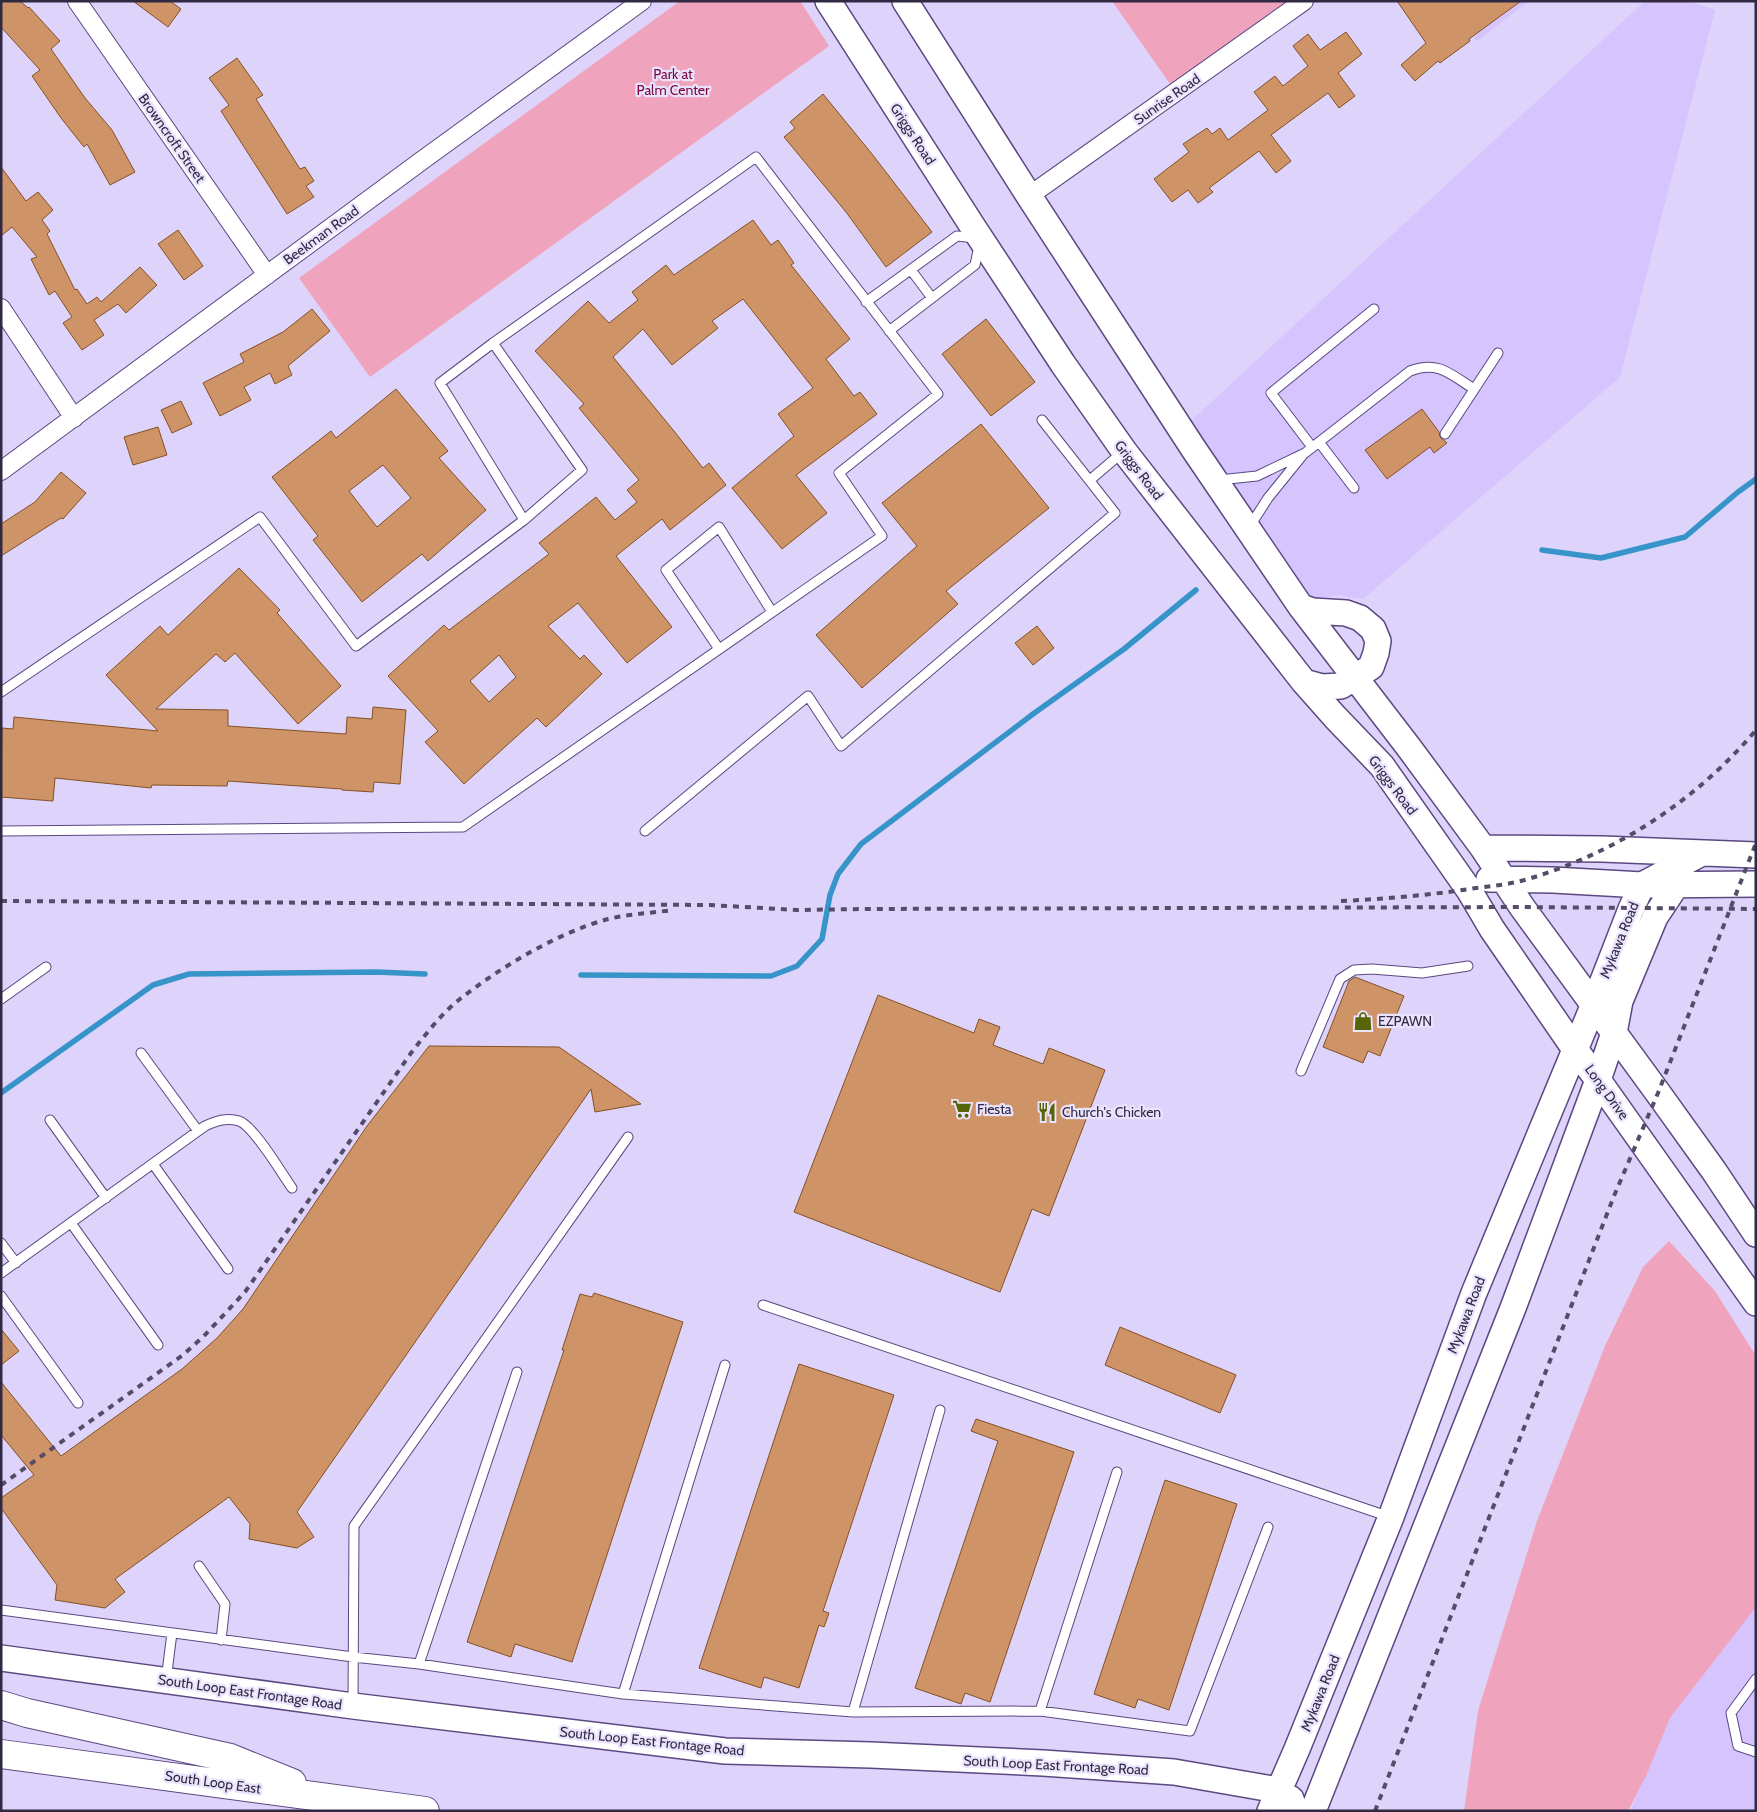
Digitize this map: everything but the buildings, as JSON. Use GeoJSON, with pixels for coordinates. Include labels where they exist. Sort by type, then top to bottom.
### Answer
{"type":"FeatureCollection","features":[{"type":"Feature","properties":{"kind":"highway"},"geometry":{"type":"LineString","coordinates":[[1,1706],[230,1758],[328,1798]]}},
{"type":"Feature","properties":{"kind":"highway","name":"South Loop East"},"geometry":{"type":"LineString","coordinates":[[1,1754],[425,1811]]}},
{"type":"Feature","properties":{"kind":"main road","name":"Griggs Road"},"geometry":{"type":"LineString","coordinates":[[828,1],[980,239],[1063,364],[1124,451],[1304,682],[1334,717],[1382,766],[1461,879]]}},
{"type":"Feature","properties":{"kind":"main road"},"geometry":{"type":"LineString","coordinates":[[906,1],[1029,196],[1301,607],[1483,848],[1502,879],[1714,1171],[1756,1234]]}},
{"type":"Feature","properties":{"kind":"main road"},"geometry":{"type":"LineString","coordinates":[[1301,607],[1313,612],[1346,613],[1360,618],[1373,629],[1378,641],[1371,667],[1341,686],[1322,687],[1304,682]]}},
{"type":"Feature","properties":{"kind":"main road"},"geometry":{"type":"LineString","coordinates":[[1483,848],[1702,852],[1756,855]]}},
{"type":"Feature","properties":{"kind":"main road","name":"Mykawa Road"},"geometry":{"type":"LineString","coordinates":[[1274,1800],[1297,1749],[1391,1517],[1474,1293],[1642,885],[1702,852]]}},
{"type":"Feature","properties":{"kind":"main road"},"geometry":{"type":"LineString","coordinates":[[1461,879],[1642,885],[1756,884]]}},
{"type":"Feature","properties":{"kind":"main road","name":"Long Drive"},"geometry":{"type":"LineString","coordinates":[[1461,879],[1492,929],[1574,1048],[1753,1292]]}},
{"type":"Feature","properties":{"kind":"main road","name":"Mykawa Road"},"geometry":{"type":"LineString","coordinates":[[1313,1811],[1513,1308],[1598,1080],[1614,1032],[1620,1001],[1655,917],[1677,884]]}},
{"type":"Feature","properties":{"kind":"main road"},"geometry":{"type":"LineString","coordinates":[[1474,1293],[1513,1308]]}},
{"type":"Feature","properties":{"kind":"main road"},"geometry":{"type":"LineString","coordinates":[[1437,1392],[1474,1408]]}},
{"type":"Feature","properties":{"kind":"main road","name":"South Loop East Frontage Road"},"geometry":{"type":"LineString","coordinates":[[1,1658],[352,1706],[724,1751],[871,1755],[1174,1772],[1274,1800]]}},
{"type":"Feature","properties":{"kind":"main road"},"geometry":{"type":"LineString","coordinates":[[1274,1800],[1291,1799],[1295,1811]]}},
{"type":"Feature","properties":{"kind":"street","name":"Browncroft Street"},"geometry":{"type":"LineString","coordinates":[[77,1],[267,275]]}},
{"type":"Feature","properties":{"kind":"street","name":"Beekman Road"},"geometry":{"type":"LineString","coordinates":[[1,471],[642,1]]}},
{"type":"Feature","properties":{"kind":"street","name":"Sunrise Road"},"geometry":{"type":"LineString","coordinates":[[1029,196],[1304,1]]}},
{"type":"Feature","properties":{"kind":"street"},"geometry":{"type":"LineString","coordinates":[[1,308],[74,418]]}},
{"type":"Feature","properties":{"kind":"lane"},"geometry":{"type":"LineString","coordinates":[[1,831],[463,827],[882,536],[839,473],[938,394],[756,157],[493,342],[440,383],[524,520]]}},
{"type":"Feature","properties":{"kind":"lane"},"geometry":{"type":"LineString","coordinates":[[866,302],[957,236],[980,239],[975,265],[889,331]]}},
{"type":"Feature","properties":{"kind":"lane"},"geometry":{"type":"LineString","coordinates":[[911,270],[932,298]]}},
{"type":"Feature","properties":{"kind":"lane"},"geometry":{"type":"LineString","coordinates":[[1354,488],[1312,448],[1271,392],[1374,309]]}},
{"type":"Feature","properties":{"kind":"lane"},"geometry":{"type":"LineString","coordinates":[[1,692],[260,517],[356,646],[524,520],[582,470],[493,342]]}},
{"type":"Feature","properties":{"kind":"lane"},"geometry":{"type":"LineString","coordinates":[[1445,434],[1498,353]]}},
{"type":"Feature","properties":{"kind":"lane"},"geometry":{"type":"LineString","coordinates":[[1216,480],[1257,476],[1312,448],[1410,372],[1423,366],[1437,367],[1474,389]]}},
{"type":"Feature","properties":{"kind":"lane"},"geometry":{"type":"LineString","coordinates":[[644,831],[808,696],[842,746],[1115,513],[1042,420]]}},
{"type":"Feature","properties":{"kind":"lane"},"geometry":{"type":"LineString","coordinates":[[1248,528],[1268,498],[1312,448]]}},
{"type":"Feature","properties":{"kind":"lane"},"geometry":{"type":"LineString","coordinates":[[1090,480],[1124,451]]}},
{"type":"Feature","properties":{"kind":"lane"},"geometry":{"type":"LineString","coordinates":[[719,649],[666,570],[719,527],[772,612]]}},
{"type":"Feature","properties":{"kind":"lane"},"geometry":{"type":"LineString","coordinates":[[1301,1071],[1340,979],[1354,970],[1372,969],[1422,973],[1468,966]]}},
{"type":"Feature","properties":{"kind":"lane"},"geometry":{"type":"LineString","coordinates":[[1,998],[46,967]]}},
{"type":"Feature","properties":{"kind":"lane"},"geometry":{"type":"LineString","coordinates":[[141,1053],[198,1131]]}},
{"type":"Feature","properties":{"kind":"lane"},"geometry":{"type":"LineString","coordinates":[[1,1273],[198,1131],[221,1119],[240,1121],[255,1134],[292,1188]]}},
{"type":"Feature","properties":{"kind":"lane"},"geometry":{"type":"LineString","coordinates":[[50,1120],[106,1198]]}},
{"type":"Feature","properties":{"kind":"lane"},"geometry":{"type":"LineString","coordinates":[[352,1706],[354,1526],[628,1137]]}},
{"type":"Feature","properties":{"kind":"lane"},"geometry":{"type":"LineString","coordinates":[[153,1164],[228,1269]]}},
{"type":"Feature","properties":{"kind":"lane"},"geometry":{"type":"LineString","coordinates":[[71,1223],[158,1345]]}},
{"type":"Feature","properties":{"kind":"lane"},"geometry":{"type":"LineString","coordinates":[[1,1243],[16,1263]]}},
{"type":"Feature","properties":{"kind":"lane"},"geometry":{"type":"LineString","coordinates":[[1,1296],[78,1403]]}},
{"type":"Feature","properties":{"kind":"lane"},"geometry":{"type":"LineString","coordinates":[[763,1305],[1391,1517]]}},
{"type":"Feature","properties":{"kind":"lane"},"geometry":{"type":"LineString","coordinates":[[622,1694],[725,1365]]}},
{"type":"Feature","properties":{"kind":"lane"},"geometry":{"type":"LineString","coordinates":[[419,1664],[517,1372]]}},
{"type":"Feature","properties":{"kind":"lane"},"geometry":{"type":"LineString","coordinates":[[853,1712],[940,1410]]}},
{"type":"Feature","properties":{"kind":"lane"},"geometry":{"type":"LineString","coordinates":[[1040,1711],[1117,1472]]}},
{"type":"Feature","properties":{"kind":"lane"},"geometry":{"type":"LineString","coordinates":[[1,1610],[221,1640],[419,1664],[622,1694],[853,1712],[1040,1711],[1190,1731],[1268,1527]]}},
{"type":"Feature","properties":{"kind":"lane"},"geometry":{"type":"LineString","coordinates":[[199,1566],[225,1604],[221,1640]]}},
{"type":"Feature","properties":{"kind":"lane"},"geometry":{"type":"LineString","coordinates":[[166,1680],[172,1633]]}},
{"type":"Feature","properties":{"kind":"lane"},"geometry":{"type":"LineString","coordinates":[[1756,1679],[1731,1713],[1738,1746],[1756,1752]]}},
{"type":"Feature","properties":{"kind":"shaded area"},"geometry":{"type":"Polygon","coordinates":[[[1447,1],[1529,1],[1477,41],[1447,1]]]}},
{"type":"Feature","properties":{"kind":"shaded area"},"geometry":{"type":"Polygon","coordinates":[[[1645,1],[1688,1],[1715,10],[1620,377],[1363,599],[1339,595],[1312,599],[1303,593],[1190,425],[1192,420],[1645,1]]]}},
{"type":"Feature","properties":{"kind":"shaded area"},"geometry":{"type":"Polygon","coordinates":[[[1756,1607],[1756,1811],[1630,1811],[1670,1718],[1756,1607]]]}},
{"type":"Feature","properties":{"kind":"green space","name":"Park at Palm Center"},"geometry":{"type":"Polygon","coordinates":[[[680,1],[800,1],[829,46],[370,377],[299,278],[680,1]]]}},
{"type":"Feature","properties":{"kind":"green space"},"geometry":{"type":"Polygon","coordinates":[[[1112,1],[1287,1],[1170,84],[1112,1]]]}},
{"type":"Feature","properties":{"kind":"green space"},"geometry":{"type":"Polygon","coordinates":[[[1669,1241],[1715,1291],[1756,1356],[1756,1607],[1670,1718],[1646,1776],[1628,1811],[1464,1811],[1478,1711],[1537,1521],[1605,1346],[1643,1267],[1669,1241]]]}},
{"type":"Feature","properties":{"kind":"waterway"},"geometry":{"type":"LineString","coordinates":[[1542,550],[1601,558],[1685,537],[1756,479]]}},
{"type":"Feature","properties":{"kind":"waterway"},"geometry":{"type":"LineString","coordinates":[[581,975],[771,976],[797,966],[822,939],[830,895],[838,874],[861,844],[1033,714],[1124,649],[1196,590]]}},
{"type":"Feature","properties":{"kind":"waterway"},"geometry":{"type":"LineString","coordinates":[[1,1093],[153,985],[189,974],[376,972],[425,974]]}},
{"type":"Feature","properties":{"kind":"railway"},"geometry":{"type":"LineString","coordinates":[[1341,901],[1442,893],[1502,885],[1561,868],[1592,855],[1653,821],[1708,779],[1756,730]]}},
{"type":"Feature","properties":{"kind":"railway"},"geometry":{"type":"LineString","coordinates":[[1375,1811],[1614,1196],[1658,1093],[1756,843]]}},
{"type":"Feature","properties":{"kind":"railway"},"geometry":{"type":"LineString","coordinates":[[1,901],[710,905],[797,910],[1522,907],[1756,909]]}},
{"type":"Feature","properties":{"kind":"railway"},"geometry":{"type":"LineString","coordinates":[[1,1485],[183,1355],[204,1336],[245,1292],[411,1053],[434,1024],[453,1005],[511,963],[569,933],[608,919],[673,910]]}},
{"type":"Feature","properties":{"kind":"place","name":"EZPAWN"},"geometry":{"type":"Point","coordinates":[1363,1021]}},
{"type":"Feature","properties":{"kind":"place","name":"Fiesta"},"geometry":{"type":"Point","coordinates":[962,1109]}},
{"type":"Feature","properties":{"kind":"place","name":"Church's Chicken"},"geometry":{"type":"Point","coordinates":[1047,1112]}}]}
